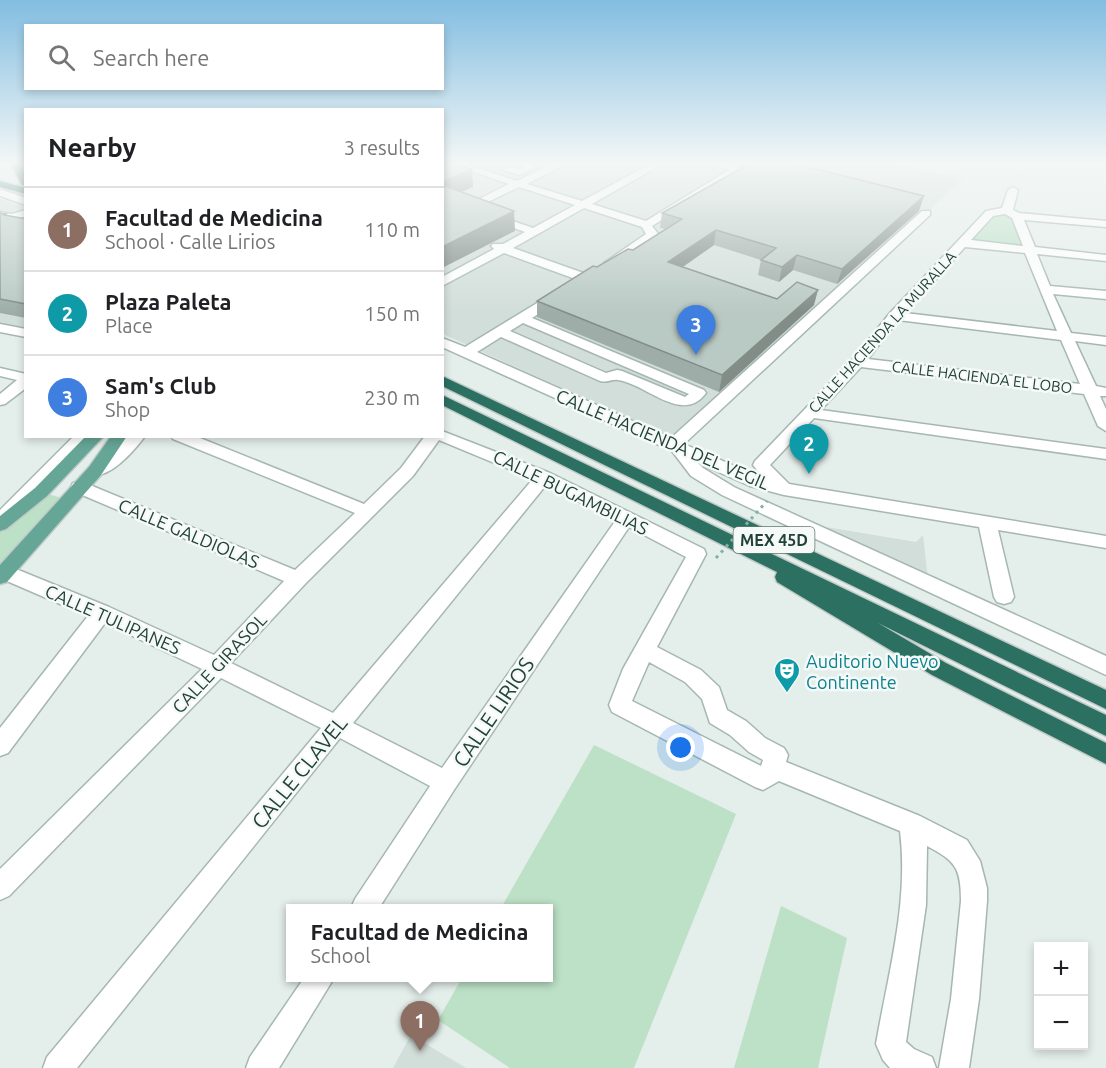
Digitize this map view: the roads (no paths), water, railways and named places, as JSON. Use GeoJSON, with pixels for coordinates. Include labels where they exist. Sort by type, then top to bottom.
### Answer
{"type":"FeatureCollection","features":[{"type":"Feature","properties":{"kind":"highway","name":"MEX 45D"},"geometry":{"type":"LineString","coordinates":[[444,381],[1106,700]]}},
{"type":"Feature","properties":{"kind":"highway","name":"MEX 45D"},"geometry":{"type":"LineString","coordinates":[[444,400],[1106,726]]}},
{"type":"Feature","properties":{"kind":"highway"},"geometry":{"type":"LineString","coordinates":[[706,528],[816,598],[939,669],[1106,754]]}},
{"type":"Feature","properties":{"kind":"main road"},"geometry":{"type":"LineString","coordinates":[[0,523],[41,492],[94,438]]}},
{"type":"Feature","properties":{"kind":"main road"},"geometry":{"type":"LineString","coordinates":[[2,574],[94,471],[118,438]]}},
{"type":"Feature","properties":{"kind":"street"},"geometry":{"type":"LineString","coordinates":[[480,213],[534,232]]}},
{"type":"Feature","properties":{"kind":"street"},"geometry":{"type":"LineString","coordinates":[[444,281],[568,213]]}},
{"type":"Feature","properties":{"kind":"street"},"geometry":{"type":"LineString","coordinates":[[598,213],[649,229]]}},
{"type":"Feature","properties":{"kind":"street"},"geometry":{"type":"LineString","coordinates":[[466,353],[593,273],[672,213]]}},
{"type":"Feature","properties":{"kind":"street"},"geometry":{"type":"LineString","coordinates":[[926,213],[675,448],[697,472],[728,491],[1106,666]]}},
{"type":"Feature","properties":{"kind":"street","name":"CALLE HACIENDA LA MURALLA"},"geometry":{"type":"LineString","coordinates":[[784,489],[761,465],[858,362],[895,316],[990,213],[1012,214]]}},
{"type":"Feature","properties":{"kind":"street"},"geometry":{"type":"LineString","coordinates":[[0,215],[12,217],[24,214]]}},
{"type":"Feature","properties":{"kind":"street"},"geometry":{"type":"LineString","coordinates":[[1012,214],[1106,224]]}},
{"type":"Feature","properties":{"kind":"street"},"geometry":{"type":"LineString","coordinates":[[1012,214],[1031,250],[1045,289],[1106,426]]}},
{"type":"Feature","properties":{"kind":"street"},"geometry":{"type":"LineString","coordinates":[[963,243],[1106,258]]}},
{"type":"Feature","properties":{"kind":"street"},"geometry":{"type":"LineString","coordinates":[[490,244],[593,273]]}},
{"type":"Feature","properties":{"kind":"street"},"geometry":{"type":"LineString","coordinates":[[1045,289],[1106,295]]}},
{"type":"Feature","properties":{"kind":"street"},"geometry":{"type":"LineString","coordinates":[[895,316],[1106,341]]}},
{"type":"Feature","properties":{"kind":"street"},"geometry":{"type":"LineString","coordinates":[[500,333],[605,378],[617,374],[684,402],[690,401],[699,393],[522,318]]}},
{"type":"Feature","properties":{"kind":"street"},"geometry":{"type":"LineString","coordinates":[[0,327],[24,333]]}},
{"type":"Feature","properties":{"kind":"street","name":"CALLE HACIENDA DEL VEGIL"},"geometry":{"type":"LineString","coordinates":[[444,343],[675,448],[756,482],[784,489],[1106,542]]}},
{"type":"Feature","properties":{"kind":"street","name":"CALLE HACIENDA EL LOBO"},"geometry":{"type":"LineString","coordinates":[[858,362],[1106,392]]}},
{"type":"Feature","properties":{"kind":"street"},"geometry":{"type":"LineString","coordinates":[[0,372],[24,378]]}},
{"type":"Feature","properties":{"kind":"street"},"geometry":{"type":"LineString","coordinates":[[0,401],[24,381]]}},
{"type":"Feature","properties":{"kind":"street"},"geometry":{"type":"LineString","coordinates":[[809,413],[1106,454]]}},
{"type":"Feature","properties":{"kind":"street","name":"CALLE BUGAMBILIAS"},"geometry":{"type":"LineString","coordinates":[[444,437],[488,452],[544,477],[706,556],[645,650]]}},
{"type":"Feature","properties":{"kind":"street"},"geometry":{"type":"LineString","coordinates":[[0,523],[81,438]]}},
{"type":"Feature","properties":{"kind":"street"},"geometry":{"type":"LineString","coordinates":[[94,471],[109,463],[135,438]]}},
{"type":"Feature","properties":{"kind":"street"},"geometry":{"type":"LineString","coordinates":[[183,438],[366,511]]}},
{"type":"Feature","properties":{"kind":"street","name":"CALLE GIRASOL"},"geometry":{"type":"LineString","coordinates":[[0,887],[218,667],[224,657],[298,579],[407,472],[432,438]]}},
{"type":"Feature","properties":{"kind":"street","name":"CALLE CLAVEL"},"geometry":{"type":"LineString","coordinates":[[58,1068],[337,725],[544,477]]}},
{"type":"Feature","properties":{"kind":"street","name":"CALLE GALDIOLAS"},"geometry":{"type":"LineString","coordinates":[[80,487],[298,579]]}},
{"type":"Feature","properties":{"kind":"street","name":"CALLE LIRIOS"},"geometry":{"type":"LineString","coordinates":[[367,904],[446,782],[626,518]]}},
{"type":"Feature","properties":{"kind":"street"},"geometry":{"type":"LineString","coordinates":[[987,522],[1004,597]]}},
{"type":"Feature","properties":{"kind":"street","name":"CALLE TULIPANES"},"geometry":{"type":"LineString","coordinates":[[2,574],[102,612],[337,725],[446,782]]}},
{"type":"Feature","properties":{"kind":"street"},"geometry":{"type":"LineString","coordinates":[[0,746],[102,612]]}},
{"type":"Feature","properties":{"kind":"street"},"geometry":{"type":"LineString","coordinates":[[645,650],[693,676],[711,694],[718,716],[738,728],[757,745],[776,755],[770,776],[763,779],[627,711],[620,705],[645,650]]}},
{"type":"Feature","properties":{"kind":"street"},"geometry":{"type":"LineString","coordinates":[[774,768],[911,824],[958,849],[967,861],[974,888],[965,999],[954,1068]]}},
{"type":"Feature","properties":{"kind":"street"},"geometry":{"type":"LineString","coordinates":[[911,824],[915,845],[915,872],[906,951],[891,1044],[903,1061],[921,1068]]}},
{"type":"Feature","properties":{"kind":"street"},"geometry":{"type":"LineString","coordinates":[[261,1068],[317,982]]}},
{"type":"Feature","properties":{"kind":"place","name":"Sam's Club"},"geometry":{"type":"Point","coordinates":[696,355]}},
{"type":"Feature","properties":{"kind":"place","name":"Plaza Paleta"},"geometry":{"type":"Point","coordinates":[809,474]}},
{"type":"Feature","properties":{"kind":"place","name":"Auditorio Nuevo Continente"},"geometry":{"type":"Point","coordinates":[787,694]}},
{"type":"Feature","properties":{"kind":"place","name":"Facultad de Medicina"},"geometry":{"type":"Point","coordinates":[420,1051]}}]}
